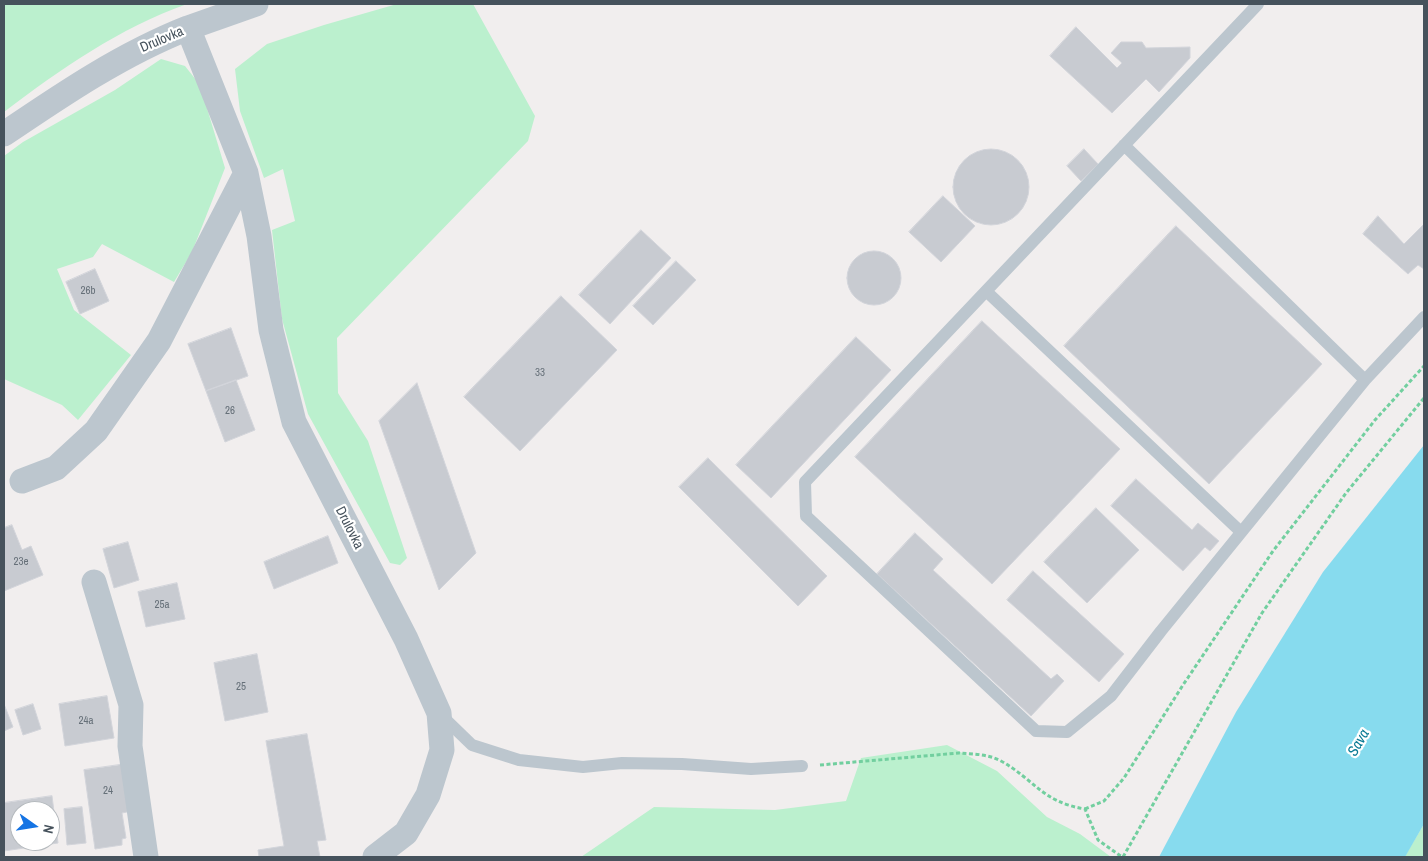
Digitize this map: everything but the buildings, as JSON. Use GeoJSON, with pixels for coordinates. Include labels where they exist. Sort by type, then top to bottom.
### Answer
{"type":"FeatureCollection","features":[{"type":"Feature","properties":{"kind":"street"},"geometry":{"type":"LineString","coordinates":[[188,28],[256,4]]}},
{"type":"Feature","properties":{"kind":"street","name":"Drulovka"},"geometry":{"type":"LineString","coordinates":[[4,134],[98,72],[155,41],[188,28],[246,173],[259,236],[271,330],[294,422],[406,639],[439,713],[442,750],[428,794],[406,833],[375,857]]}},
{"type":"Feature","properties":{"kind":"street"},"geometry":{"type":"LineString","coordinates":[[22,481],[56,468],[96,431],[159,341],[246,173]]}},
{"type":"Feature","properties":{"kind":"street"},"geometry":{"type":"LineString","coordinates":[[94,582],[131,705],[130,746],[146,857]]}},
{"type":"Feature","properties":{"kind":"lane"},"geometry":{"type":"LineString","coordinates":[[1258,4],[805,482],[806,516],[1036,731],[1067,732],[1111,696],[1365,380],[1424,317]]}},
{"type":"Feature","properties":{"kind":"lane"},"geometry":{"type":"LineString","coordinates":[[1124,145],[1365,380]]}},
{"type":"Feature","properties":{"kind":"lane"},"geometry":{"type":"LineString","coordinates":[[986,291],[1241,532]]}},
{"type":"Feature","properties":{"kind":"lane"},"geometry":{"type":"LineString","coordinates":[[439,713],[472,745],[519,760],[583,766],[682,764],[751,769],[802,766]]}},
{"type":"Feature","properties":{"kind":"path"},"geometry":{"type":"LineString","coordinates":[[802,766],[896,760],[959,753],[980,754],[1000,761],[1023,776],[1046,796],[1066,806],[1085,809],[1104,801],[1124,778],[1183,685],[1274,551],[1375,420],[1424,366]]}},
{"type":"Feature","properties":{"kind":"path"},"geometry":{"type":"LineString","coordinates":[[1085,809],[1098,840],[1122,857],[1262,613],[1346,493],[1424,398]]}},
{"type":"Feature","properties":{"kind":"green space"},"geometry":{"type":"Polygon","coordinates":[[[4,4],[187,4],[114,37],[47,80],[4,112],[4,4]]]}},
{"type":"Feature","properties":{"kind":"green space"},"geometry":{"type":"Polygon","coordinates":[[[397,4],[473,4],[535,116],[528,141],[337,338],[338,393],[368,441],[407,558],[400,565],[390,563],[308,414],[282,319],[272,230],[295,221],[283,169],[264,178],[240,111],[235,69],[267,44],[397,4]]]}},
{"type":"Feature","properties":{"kind":"green space"},"geometry":{"type":"Polygon","coordinates":[[[161,59],[185,66],[200,85],[225,168],[192,252],[174,282],[102,244],[93,257],[57,269],[74,310],[131,355],[78,420],[62,405],[4,379],[4,156],[23,142],[115,90],[161,59]]]}},
{"type":"Feature","properties":{"kind":"green space"},"geometry":{"type":"Polygon","coordinates":[[[947,745],[997,771],[1047,817],[1080,834],[1111,857],[581,857],[654,807],[775,810],[846,801],[861,758],[947,745]]]}},
{"type":"Feature","properties":{"kind":"green space"},"geometry":{"type":"Polygon","coordinates":[[[1424,824],[1424,857],[1405,857],[1405,856],[1424,824]]]}},
{"type":"Feature","properties":{"kind":"water","name":"Sava"},"geometry":{"type":"Polygon","coordinates":[[[1424,445],[1424,824],[1405,857],[1159,857],[1236,712],[1323,572],[1424,445]]]}}]}
